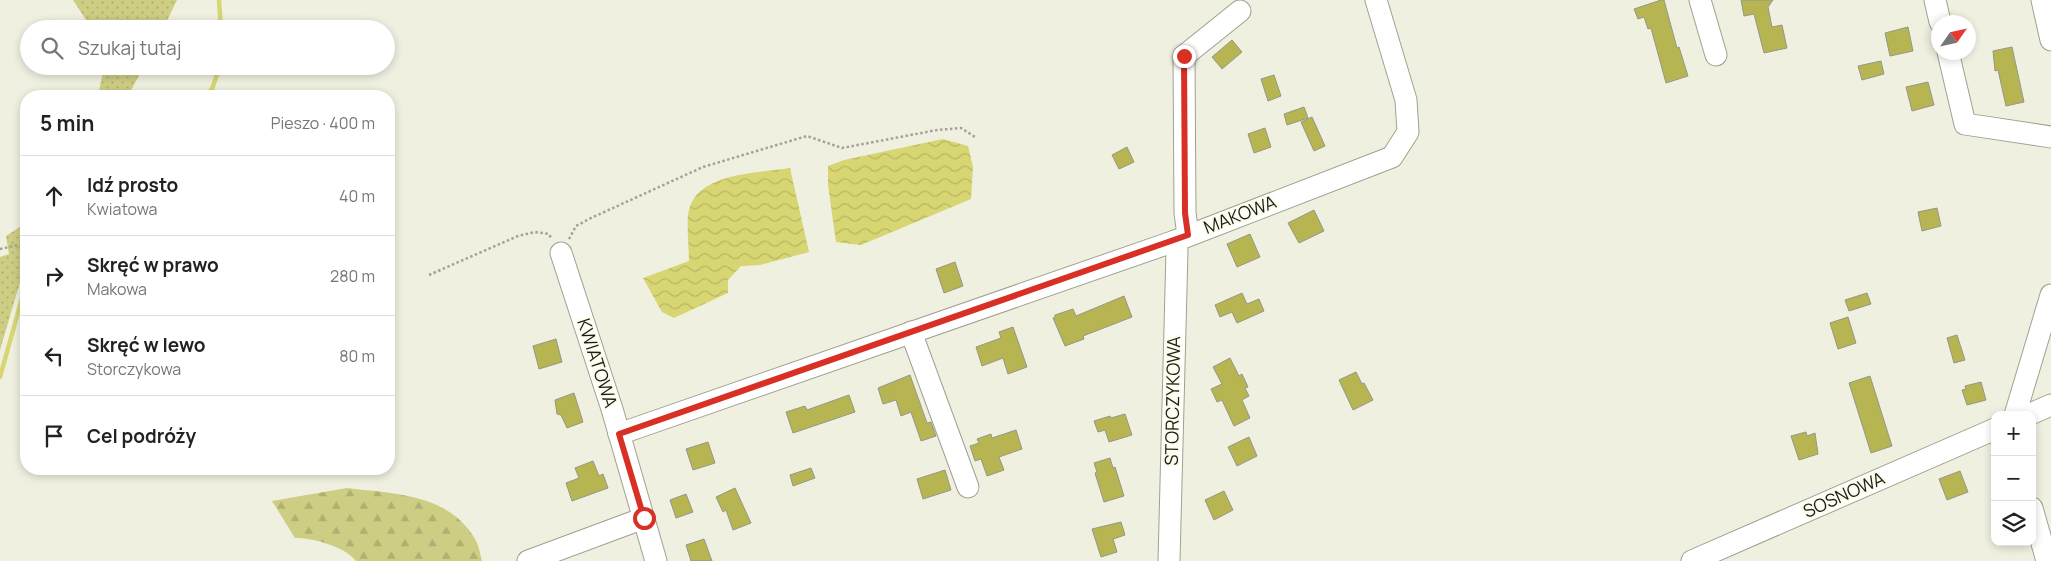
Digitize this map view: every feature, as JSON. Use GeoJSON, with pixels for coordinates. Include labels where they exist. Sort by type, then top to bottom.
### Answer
{"type":"FeatureCollection","features":[{"type":"Feature","properties":{"kind":"street","name":"MAKOWA"},"geometry":{"type":"LineString","coordinates":[[619,434],[1182,238],[1392,157],[1408,132],[1406,100],[1376,0]]}},
{"type":"Feature","properties":{"kind":"street"},"geometry":{"type":"LineString","coordinates":[[1700,0],[1716,55]]}},
{"type":"Feature","properties":{"kind":"street"},"geometry":{"type":"LineString","coordinates":[[1934,0],[1938,15]]}},
{"type":"Feature","properties":{"kind":"street"},"geometry":{"type":"LineString","coordinates":[[2042,0],[2051,40]]}},
{"type":"Feature","properties":{"kind":"street","name":"STORCZYKOWA"},"geometry":{"type":"LineString","coordinates":[[1169,561],[1177,250],[1182,238],[1185,213],[1184,56],[1240,11]]}},
{"type":"Feature","properties":{"kind":"street"},"geometry":{"type":"LineString","coordinates":[[1950,60],[1966,124],[2051,137]]}},
{"type":"Feature","properties":{"kind":"street","name":"KWIATOWA"},"geometry":{"type":"LineString","coordinates":[[561,253],[619,434],[656,561]]}},
{"type":"Feature","properties":{"kind":"street"},"geometry":{"type":"LineString","coordinates":[[2016,411],[2051,295]]}},
{"type":"Feature","properties":{"kind":"street"},"geometry":{"type":"LineString","coordinates":[[911,332],[968,487]]}},
{"type":"Feature","properties":{"kind":"street"},"geometry":{"type":"LineString","coordinates":[[2036,412],[2051,405]]}},
{"type":"Feature","properties":{"kind":"street","name":"SOSNOWA"},"geometry":{"type":"LineString","coordinates":[[1692,561],[1991,431]]}},
{"type":"Feature","properties":{"kind":"street"},"geometry":{"type":"LineString","coordinates":[[528,561],[644,518]]}},
{"type":"Feature","properties":{"kind":"street"},"geometry":{"type":"LineString","coordinates":[[2036,522],[2047,561]]}},
{"type":"Feature","properties":{"kind":"path"},"geometry":{"type":"LineString","coordinates":[[429,275],[518,236],[535,232],[549,234],[561,253],[576,226],[591,218],[703,168],[807,136],[842,148],[953,128],[962,128],[976,137]]}},
{"type":"Feature","properties":{"kind":"path"},"geometry":{"type":"LineString","coordinates":[[0,248],[20,246]]}},
{"type":"Feature","properties":{"kind":"green space"},"geometry":{"type":"Polygon","coordinates":[[[73,0],[177,0],[167,20],[86,20],[73,0]]]}},
{"type":"Feature","properties":{"kind":"green space"},"geometry":{"type":"Polygon","coordinates":[[[102,75],[139,75],[131,90],[99,90],[102,75]]]}},
{"type":"Feature","properties":{"kind":"green space"},"geometry":{"type":"Polygon","coordinates":[[[20,227],[20,282],[0,350],[0,257],[9,254],[6,236],[20,227]]]}},
{"type":"Feature","properties":{"kind":"green space"},"geometry":{"type":"Polygon","coordinates":[[[347,488],[418,498],[450,512],[464,524],[476,541],[482,561],[356,561],[336,547],[310,539],[295,538],[272,501],[347,488]]]}},
{"type":"Feature","properties":{"kind":"water"},"geometry":{"type":"Polygon","coordinates":[[[943,139],[968,146],[973,167],[971,199],[861,245],[836,242],[828,185],[828,166],[844,160],[943,139]]]}},
{"type":"Feature","properties":{"kind":"water"},"geometry":{"type":"Polygon","coordinates":[[[790,168],[809,252],[760,265],[741,266],[728,280],[728,293],[674,318],[662,312],[643,278],[689,261],[688,215],[695,197],[704,188],[717,181],[747,173],[790,168]]]}},
{"type":"Feature","properties":{"kind":"building"},"geometry":{"type":"Polygon","coordinates":[[[1664,0],[1677,48],[1679,47],[1688,76],[1666,83],[1651,28],[1648,29],[1644,17],[1638,19],[1634,9],[1664,0]]]}},
{"type":"Feature","properties":{"kind":"building"},"geometry":{"type":"Polygon","coordinates":[[[1741,0],[1773,0],[1768,7],[1772,27],[1782,25],[1787,48],[1764,53],[1754,14],[1744,16],[1741,0]]]}},
{"type":"Feature","properties":{"kind":"building"},"geometry":{"type":"Polygon","coordinates":[[[1908,27],[1913,51],[1890,56],[1885,33],[1908,27]]]}},
{"type":"Feature","properties":{"kind":"building"},"geometry":{"type":"Polygon","coordinates":[[[1232,40],[1242,52],[1222,69],[1212,57],[1232,40]]]}},
{"type":"Feature","properties":{"kind":"building"},"geometry":{"type":"Polygon","coordinates":[[[2012,47],[2024,102],[2006,106],[1998,70],[1995,71],[1993,51],[2012,47]]]}},
{"type":"Feature","properties":{"kind":"building"},"geometry":{"type":"Polygon","coordinates":[[[1881,61],[1884,74],[1862,80],[1858,66],[1881,61]]]}},
{"type":"Feature","properties":{"kind":"building"},"geometry":{"type":"Polygon","coordinates":[[[1274,75],[1281,96],[1268,101],[1261,79],[1274,75]]]}},
{"type":"Feature","properties":{"kind":"building"},"geometry":{"type":"Polygon","coordinates":[[[1928,82],[1934,105],[1912,111],[1906,87],[1928,82]]]}},
{"type":"Feature","properties":{"kind":"building"},"geometry":{"type":"Polygon","coordinates":[[[1304,107],[1308,118],[1287,125],[1284,114],[1304,107]]]}},
{"type":"Feature","properties":{"kind":"building"},"geometry":{"type":"Polygon","coordinates":[[[1312,117],[1325,146],[1314,151],[1301,122],[1312,117]]]}},
{"type":"Feature","properties":{"kind":"building"},"geometry":{"type":"Polygon","coordinates":[[[1265,128],[1271,147],[1254,153],[1248,134],[1265,128]]]}},
{"type":"Feature","properties":{"kind":"building"},"geometry":{"type":"Polygon","coordinates":[[[1127,147],[1134,162],[1119,169],[1112,155],[1127,147]]]}},
{"type":"Feature","properties":{"kind":"building"},"geometry":{"type":"Polygon","coordinates":[[[1937,208],[1941,226],[1922,231],[1918,212],[1937,208]]]}},
{"type":"Feature","properties":{"kind":"building"},"geometry":{"type":"Polygon","coordinates":[[[1314,210],[1324,231],[1299,243],[1288,223],[1314,210]]]}},
{"type":"Feature","properties":{"kind":"building"},"geometry":{"type":"Polygon","coordinates":[[[1250,234],[1260,257],[1237,267],[1227,244],[1250,234]]]}},
{"type":"Feature","properties":{"kind":"building"},"geometry":{"type":"Polygon","coordinates":[[[955,262],[963,286],[944,293],[936,269],[955,262]]]}},
{"type":"Feature","properties":{"kind":"building"},"geometry":{"type":"Polygon","coordinates":[[[1242,293],[1247,304],[1259,299],[1264,311],[1237,323],[1232,312],[1220,317],[1215,305],[1242,293]]]}},
{"type":"Feature","properties":{"kind":"building"},"geometry":{"type":"Polygon","coordinates":[[[1867,293],[1871,304],[1849,311],[1845,300],[1867,293]]]}},
{"type":"Feature","properties":{"kind":"building"},"geometry":{"type":"Polygon","coordinates":[[[1124,296],[1132,317],[1083,336],[1084,339],[1065,346],[1053,318],[1055,315],[1073,309],[1076,316],[1124,296]]]}},
{"type":"Feature","properties":{"kind":"building"},"geometry":{"type":"Polygon","coordinates":[[[1848,317],[1856,343],[1838,349],[1830,323],[1848,317]]]}},
{"type":"Feature","properties":{"kind":"building"},"geometry":{"type":"Polygon","coordinates":[[[1013,327],[1027,367],[1008,374],[1003,358],[982,366],[976,347],[1001,338],[999,332],[1013,327]]]}},
{"type":"Feature","properties":{"kind":"building"},"geometry":{"type":"Polygon","coordinates":[[[1957,335],[1965,360],[1954,363],[1947,338],[1957,335]]]}},
{"type":"Feature","properties":{"kind":"building"},"geometry":{"type":"Polygon","coordinates":[[[556,339],[562,362],[539,369],[533,346],[556,339]]]}},
{"type":"Feature","properties":{"kind":"building"},"geometry":{"type":"Polygon","coordinates":[[[1230,358],[1239,376],[1242,374],[1248,387],[1245,388],[1249,396],[1242,400],[1250,418],[1234,426],[1222,400],[1217,402],[1211,389],[1222,384],[1213,367],[1230,358]]]}},
{"type":"Feature","properties":{"kind":"building"},"geometry":{"type":"Polygon","coordinates":[[[1356,372],[1373,400],[1353,410],[1339,380],[1356,372]]]}},
{"type":"Feature","properties":{"kind":"building"},"geometry":{"type":"Polygon","coordinates":[[[910,375],[927,423],[931,422],[936,436],[921,441],[911,412],[901,416],[896,400],[883,404],[878,388],[910,375]]]}},
{"type":"Feature","properties":{"kind":"building"},"geometry":{"type":"Polygon","coordinates":[[[1870,376],[1892,446],[1871,453],[1849,383],[1870,376]]]}},
{"type":"Feature","properties":{"kind":"building"},"geometry":{"type":"Polygon","coordinates":[[[1981,382],[1986,400],[1967,405],[1962,390],[1966,389],[1965,386],[1981,382]]]}},
{"type":"Feature","properties":{"kind":"building"},"geometry":{"type":"Polygon","coordinates":[[[574,393],[583,422],[567,428],[561,415],[557,414],[555,400],[574,393]]]}},
{"type":"Feature","properties":{"kind":"building"},"geometry":{"type":"Polygon","coordinates":[[[849,395],[855,412],[793,433],[786,412],[805,406],[807,410],[849,395]]]}},
{"type":"Feature","properties":{"kind":"building"},"geometry":{"type":"Polygon","coordinates":[[[1125,414],[1132,435],[1109,442],[1105,430],[1098,432],[1094,421],[1125,414]]]}},
{"type":"Feature","properties":{"kind":"building"},"geometry":{"type":"Polygon","coordinates":[[[1016,430],[1022,449],[999,457],[1004,470],[987,476],[981,459],[975,461],[970,446],[979,443],[977,439],[991,434],[992,438],[1016,430]]]}},
{"type":"Feature","properties":{"kind":"building"},"geometry":{"type":"Polygon","coordinates":[[[1806,432],[1807,436],[1815,433],[1818,454],[1799,460],[1791,436],[1806,432]]]}},
{"type":"Feature","properties":{"kind":"building"},"geometry":{"type":"Polygon","coordinates":[[[1249,437],[1257,456],[1237,466],[1228,447],[1249,437]]]}},
{"type":"Feature","properties":{"kind":"building"},"geometry":{"type":"Polygon","coordinates":[[[708,442],[715,463],[693,470],[686,449],[708,442]]]}},
{"type":"Feature","properties":{"kind":"building"},"geometry":{"type":"Polygon","coordinates":[[[1110,458],[1113,468],[1115,467],[1124,496],[1104,502],[1095,473],[1097,472],[1094,463],[1110,458]]]}},
{"type":"Feature","properties":{"kind":"building"},"geometry":{"type":"Polygon","coordinates":[[[593,461],[599,476],[603,474],[608,488],[572,501],[566,483],[579,478],[575,468],[593,461]]]}},
{"type":"Feature","properties":{"kind":"building"},"geometry":{"type":"Polygon","coordinates":[[[811,468],[815,478],[793,486],[790,475],[811,468]]]}},
{"type":"Feature","properties":{"kind":"building"},"geometry":{"type":"Polygon","coordinates":[[[945,470],[951,490],[923,499],[917,479],[945,470]]]}},
{"type":"Feature","properties":{"kind":"building"},"geometry":{"type":"Polygon","coordinates":[[[1960,471],[1968,492],[1947,500],[1939,479],[1960,471]]]}},
{"type":"Feature","properties":{"kind":"building"},"geometry":{"type":"Polygon","coordinates":[[[735,488],[751,523],[733,530],[726,510],[723,512],[716,497],[735,488]]]}},
{"type":"Feature","properties":{"kind":"building"},"geometry":{"type":"Polygon","coordinates":[[[1224,491],[1233,510],[1214,520],[1205,500],[1224,491]]]}},
{"type":"Feature","properties":{"kind":"building"},"geometry":{"type":"Polygon","coordinates":[[[686,494],[693,512],[676,518],[670,500],[686,494]]]}},
{"type":"Feature","properties":{"kind":"building"},"geometry":{"type":"Polygon","coordinates":[[[1121,522],[1125,535],[1113,539],[1117,552],[1101,557],[1092,529],[1121,522]]]}},
{"type":"Feature","properties":{"kind":"building"},"geometry":{"type":"Polygon","coordinates":[[[704,539],[712,561],[691,561],[686,545],[704,539]]]}},
{"type":"Feature","properties":{"kind":"waterway"},"geometry":{"type":"LineString","coordinates":[[219,0],[220,20]]}},
{"type":"Feature","properties":{"kind":"waterway"},"geometry":{"type":"LineString","coordinates":[[211,90],[217,75]]}},
{"type":"Feature","properties":{"kind":"waterway"},"geometry":{"type":"LineString","coordinates":[[0,377],[20,305]]}},
{"type":"Feature","properties":{"kind":"route"},"geometry":{"type":"LineString","coordinates":[[644,518],[619,434],[1188,235],[1185,213],[1184,56]]}}]}
